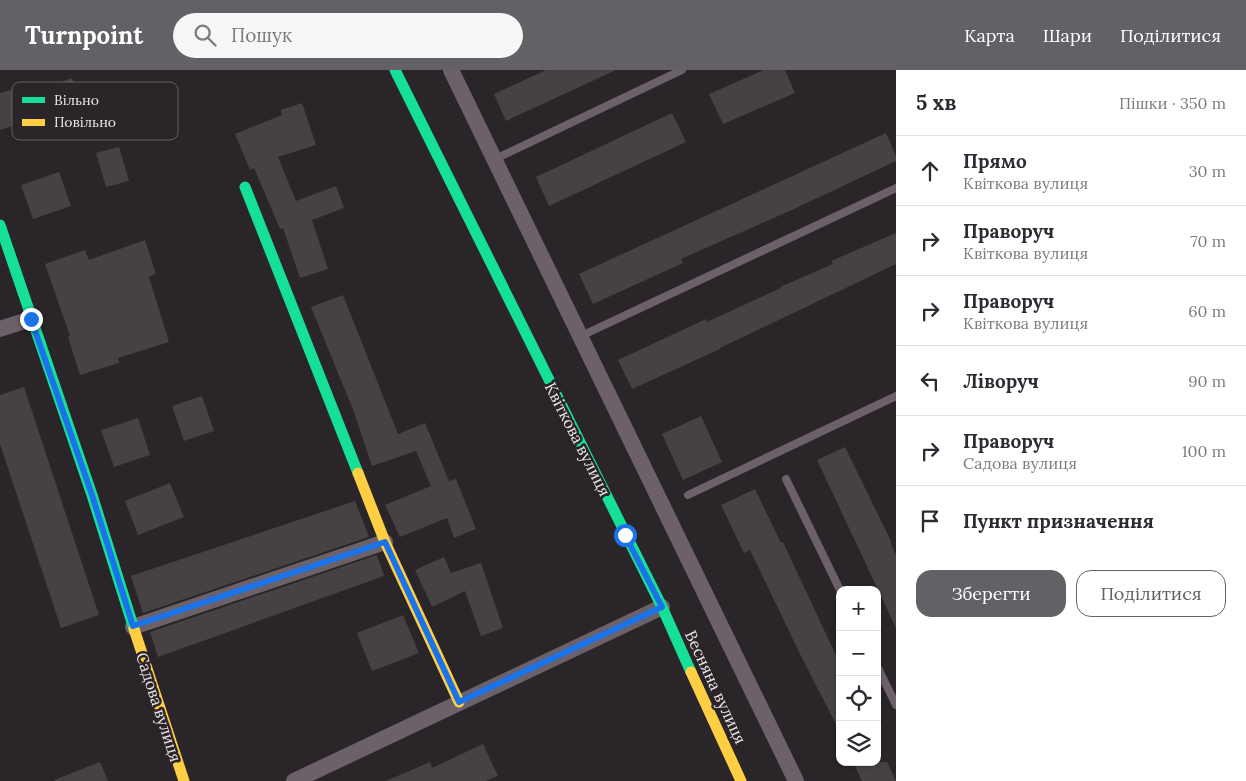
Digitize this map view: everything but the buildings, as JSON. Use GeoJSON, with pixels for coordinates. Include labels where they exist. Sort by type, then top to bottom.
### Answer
{"type":"FeatureCollection","features":[{"type":"Feature","properties":{"kind":"street","name":"Квіткова вулиця"},"geometry":{"type":"LineString","coordinates":[[395,70],[662,607]]}},
{"type":"Feature","properties":{"kind":"street"},"geometry":{"type":"LineString","coordinates":[[451,70],[796,781]]}},
{"type":"Feature","properties":{"kind":"street"},"geometry":{"type":"LineString","coordinates":[[245,187],[385,542],[459,702]]}},
{"type":"Feature","properties":{"kind":"street","name":"Садова вулиця"},"geometry":{"type":"LineString","coordinates":[[0,225],[92,495],[184,781]]}},
{"type":"Feature","properties":{"kind":"street"},"geometry":{"type":"LineString","coordinates":[[0,329],[31,319]]}},
{"type":"Feature","properties":{"kind":"street"},"geometry":{"type":"LineString","coordinates":[[133,626],[385,542]]}},
{"type":"Feature","properties":{"kind":"street"},"geometry":{"type":"LineString","coordinates":[[294,781],[662,607]]}},
{"type":"Feature","properties":{"kind":"street","name":"Весняна вулиця"},"geometry":{"type":"LineString","coordinates":[[662,607],[741,781]]}},
{"type":"Feature","properties":{"kind":"lane"},"geometry":{"type":"LineString","coordinates":[[495,159],[682,70]]}},
{"type":"Feature","properties":{"kind":"lane"},"geometry":{"type":"LineString","coordinates":[[581,336],[896,188]]}},
{"type":"Feature","properties":{"kind":"lane"},"geometry":{"type":"LineString","coordinates":[[688,495],[896,396]]}},
{"type":"Feature","properties":{"kind":"lane"},"geometry":{"type":"LineString","coordinates":[[786,479],[838,586]]}},
{"type":"Feature","properties":{"kind":"lane"},"geometry":{"type":"LineString","coordinates":[[881,674],[896,705]]}},
{"type":"Feature","properties":{"kind":"traffic: fast"},"geometry":{"type":"LineString","coordinates":[[395,70],[662,607],[691,672]]}},
{"type":"Feature","properties":{"kind":"traffic: fast"},"geometry":{"type":"LineString","coordinates":[[245,187],[358,473]]}},
{"type":"Feature","properties":{"kind":"traffic: fast"},"geometry":{"type":"LineString","coordinates":[[0,225],[92,495],[134,629]]}},
{"type":"Feature","properties":{"kind":"traffic: slow"},"geometry":{"type":"LineString","coordinates":[[358,473],[385,542],[459,702]]}},
{"type":"Feature","properties":{"kind":"traffic: slow"},"geometry":{"type":"LineString","coordinates":[[134,629],[184,781]]}},
{"type":"Feature","properties":{"kind":"traffic: slow"},"geometry":{"type":"LineString","coordinates":[[691,672],[741,781]]}},
{"type":"Feature","properties":{"kind":"route"},"geometry":{"type":"LineString","coordinates":[[31,319],[92,495],[133,626],[385,542],[459,702],[662,607],[625,535]]}}]}
